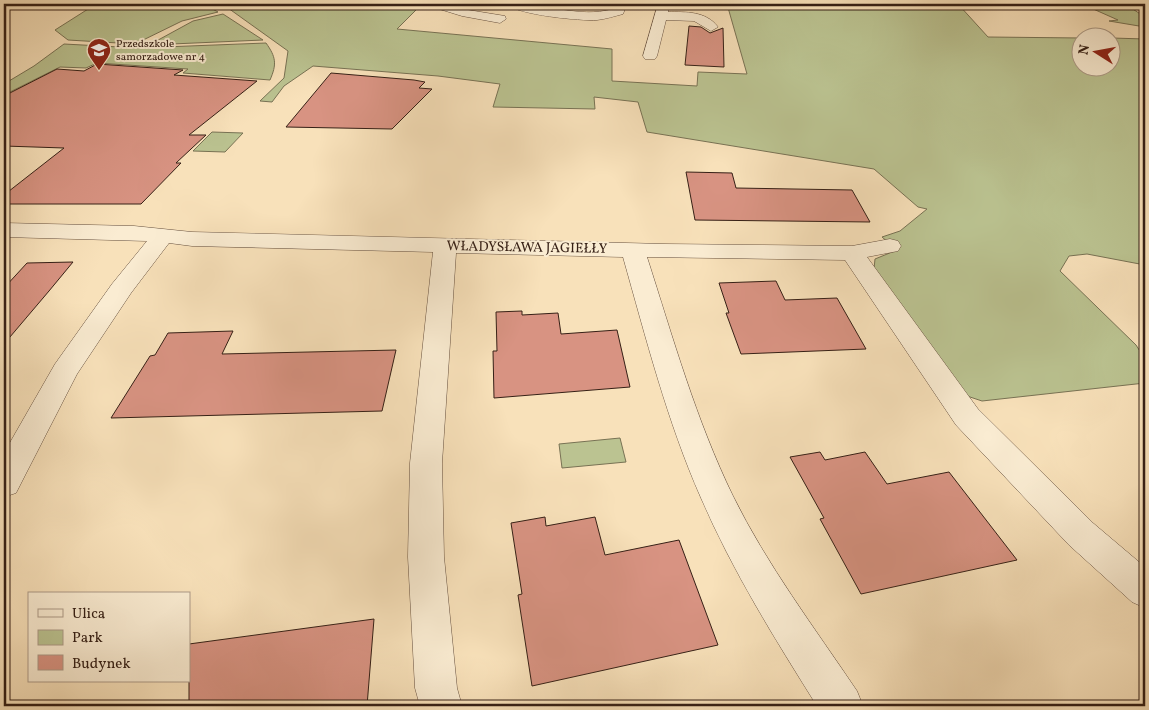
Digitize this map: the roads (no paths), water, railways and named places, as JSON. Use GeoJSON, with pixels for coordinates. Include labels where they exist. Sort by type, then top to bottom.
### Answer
{"type":"FeatureCollection","features":[{"type":"Feature","properties":{"kind":"street"},"geometry":{"type":"LineString","coordinates":[[441,4],[457,11],[500,18]]}},
{"type":"Feature","properties":{"kind":"street"},"geometry":{"type":"LineString","coordinates":[[513,4],[519,8],[534,11],[598,16],[619,11],[621,4]]}},
{"type":"Feature","properties":{"kind":"street"},"geometry":{"type":"LineString","coordinates":[[663,8],[683,6]]}},
{"type":"Feature","properties":{"kind":"street"},"geometry":{"type":"LineString","coordinates":[[663,8],[705,20],[710,27]]}},
{"type":"Feature","properties":{"kind":"street"},"geometry":{"type":"LineString","coordinates":[[650,56],[663,8]]}},
{"type":"Feature","properties":{"kind":"street","name":"WŁADYSŁAWA JAGIEŁŁY"},"geometry":{"type":"LineString","coordinates":[[4,230],[134,233],[192,239],[633,250],[852,253],[890,246]]}},
{"type":"Feature","properties":{"kind":"street"},"geometry":{"type":"LineString","coordinates":[[4,483],[65,370],[121,289],[163,236]]}},
{"type":"Feature","properties":{"kind":"street"},"geometry":{"type":"LineString","coordinates":[[441,706],[436,688],[426,557],[426,463],[445,246]]}},
{"type":"Feature","properties":{"kind":"street"},"geometry":{"type":"LineString","coordinates":[[633,250],[688,426],[718,500],[768,592],[842,706]]}},
{"type":"Feature","properties":{"kind":"street"},"geometry":{"type":"LineString","coordinates":[[852,253],[968,417],[1000,453],[1081,534],[1145,590]]}},
{"type":"Feature","properties":{"kind":"place","name":"Przedszkole samorzadowe nr 4"},"geometry":{"type":"Point","coordinates":[99,71]}}]}
